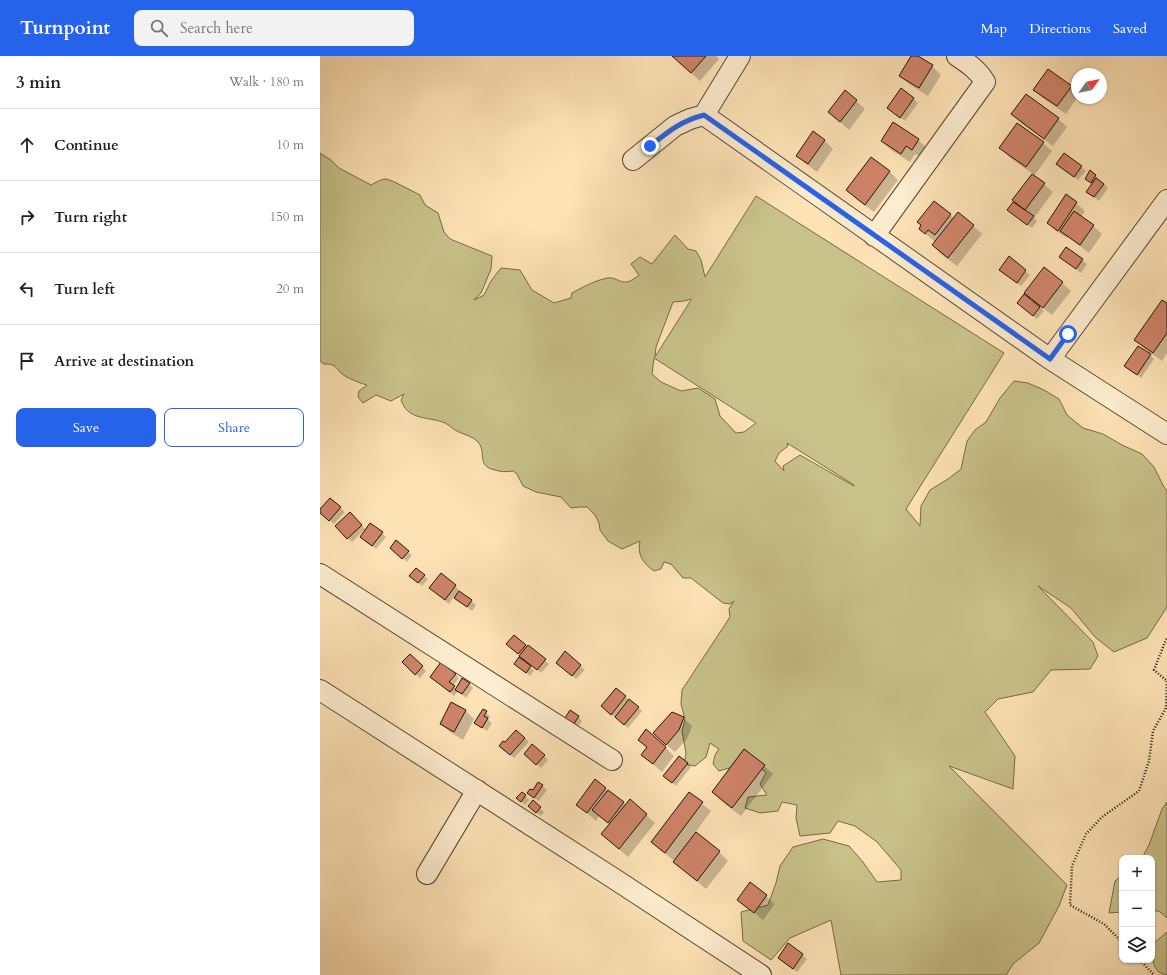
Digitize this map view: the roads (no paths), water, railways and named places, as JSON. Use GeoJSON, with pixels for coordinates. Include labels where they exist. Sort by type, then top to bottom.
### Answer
{"type":"FeatureCollection","features":[{"type":"Feature","properties":{"kind":"street"},"geometry":{"type":"LineString","coordinates":[[633,160],[676,126],[690,119],[704,115],[740,56]]}},
{"type":"Feature","properties":{"kind":"street"},"geometry":{"type":"LineString","coordinates":[[874,236],[985,82],[972,65],[957,56]]}},
{"type":"Feature","properties":{"kind":"street"},"geometry":{"type":"LineString","coordinates":[[704,115],[1050,359],[1167,434]]}},
{"type":"Feature","properties":{"kind":"street"},"geometry":{"type":"LineString","coordinates":[[1050,359],[1167,200]]}},
{"type":"Feature","properties":{"kind":"street"},"geometry":{"type":"LineString","coordinates":[[320,574],[612,760]]}},
{"type":"Feature","properties":{"kind":"street"},"geometry":{"type":"LineString","coordinates":[[320,690],[477,790],[761,975]]}},
{"type":"Feature","properties":{"kind":"street"},"geometry":{"type":"LineString","coordinates":[[427,874],[477,790]]}}]}
